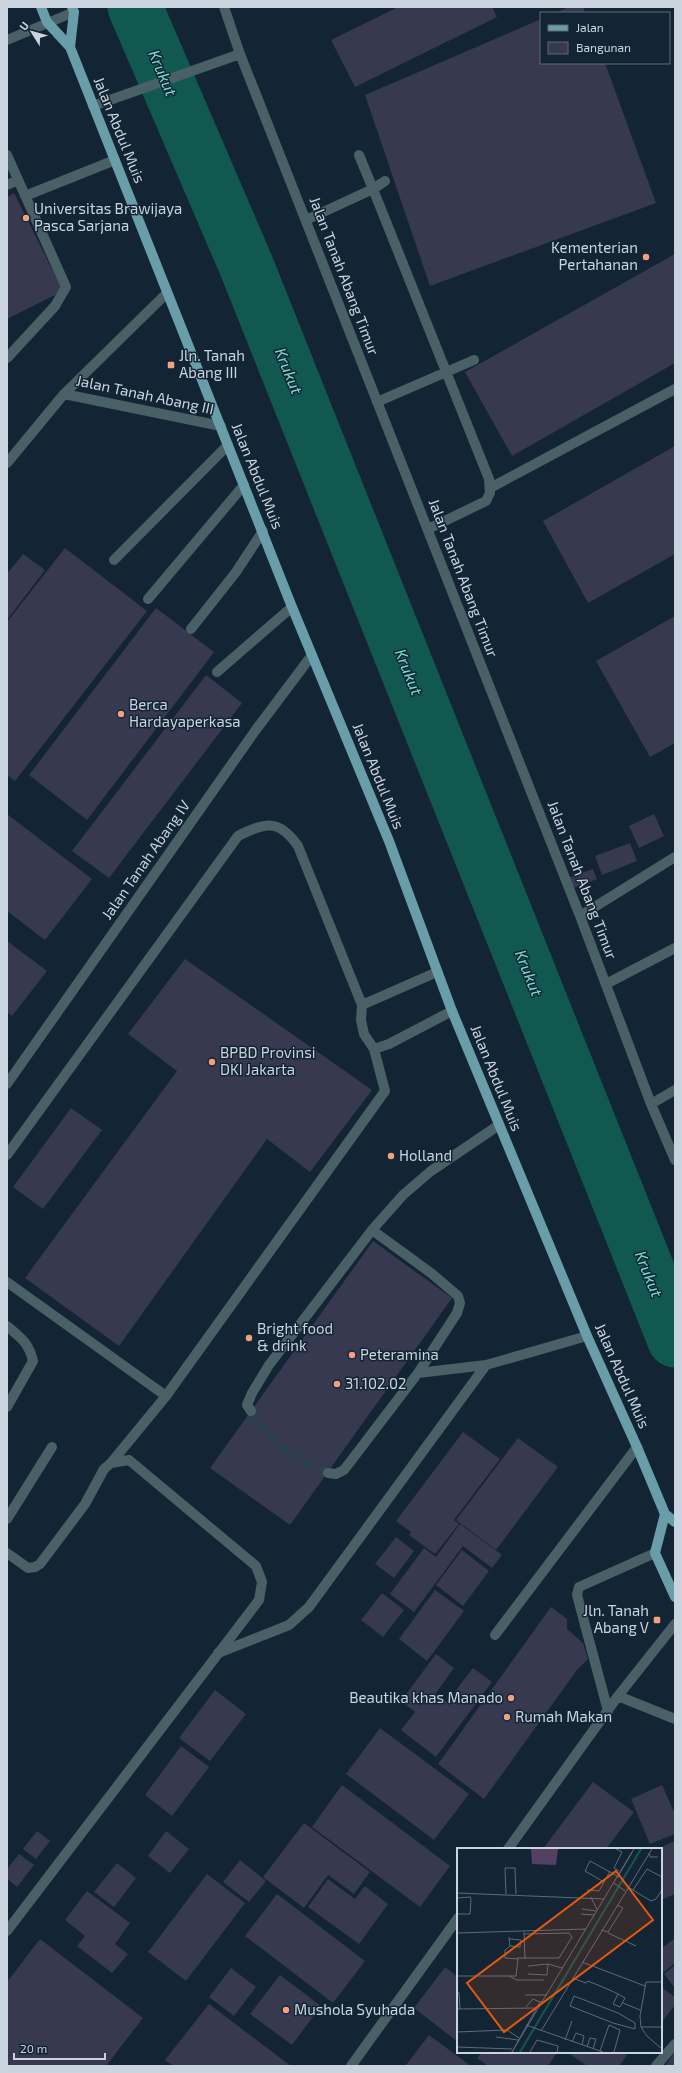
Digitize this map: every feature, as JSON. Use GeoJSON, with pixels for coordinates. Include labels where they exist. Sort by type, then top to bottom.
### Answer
{"type":"FeatureCollection","features":[{"type":"Feature","properties":{"kind":"main road","name":"Jalan Abdul Muis"},"geometry":{"type":"LineString","coordinates":[[40,7],[47,22],[70,47],[312,656],[389,841],[437,972],[498,1125],[587,1336],[637,1447],[665,1514],[675,1522]]}},
{"type":"Feature","properties":{"kind":"main road","name":"Jalan Abdul Muis"},"geometry":{"type":"LineString","coordinates":[[70,47],[73,9]]}},
{"type":"Feature","properties":{"kind":"main road"},"geometry":{"type":"LineString","coordinates":[[665,1514],[655,1553],[675,1597]]}},
{"type":"Feature","properties":{"kind":"street","name":"Jalan Tanah Abang Timur"},"geometry":{"type":"LineString","coordinates":[[224,7],[240,54],[675,1160]]}},
{"type":"Feature","properties":{"kind":"street"},"geometry":{"type":"LineString","coordinates":[[7,40],[73,9]]}},
{"type":"Feature","properties":{"kind":"street"},"geometry":{"type":"LineString","coordinates":[[93,106],[207,67],[240,54]]}},
{"type":"Feature","properties":{"kind":"street"},"geometry":{"type":"LineString","coordinates":[[7,155],[66,287],[55,306],[7,358]]}},
{"type":"Feature","properties":{"kind":"street"},"geometry":{"type":"LineString","coordinates":[[359,155],[447,371],[489,479],[490,488],[488,498],[483,503],[428,529]]}},
{"type":"Feature","properties":{"kind":"street"},"geometry":{"type":"LineString","coordinates":[[25,196],[115,160]]}},
{"type":"Feature","properties":{"kind":"street"},"geometry":{"type":"LineString","coordinates":[[7,185],[18,180]]}},
{"type":"Feature","properties":{"kind":"street"},"geometry":{"type":"LineString","coordinates":[[306,220],[373,189],[385,181]]}},
{"type":"Feature","properties":{"kind":"street","name":"Jalan Tanah Abang III"},"geometry":{"type":"LineString","coordinates":[[7,463],[64,394],[167,292]]}},
{"type":"Feature","properties":{"kind":"street"},"geometry":{"type":"LineString","coordinates":[[377,402],[474,360]]}},
{"type":"Feature","properties":{"kind":"street"},"geometry":{"type":"LineString","coordinates":[[490,488],[675,389]]}},
{"type":"Feature","properties":{"kind":"street","name":"Jalan Tanah Abang III"},"geometry":{"type":"LineString","coordinates":[[64,394],[221,426]]}},
{"type":"Feature","properties":{"kind":"street"},"geometry":{"type":"LineString","coordinates":[[114,560],[228,445]]}},
{"type":"Feature","properties":{"kind":"street"},"geometry":{"type":"LineString","coordinates":[[148,599],[244,485]]}},
{"type":"Feature","properties":{"kind":"street"},"geometry":{"type":"LineString","coordinates":[[191,629],[236,572],[263,531]]}},
{"type":"Feature","properties":{"kind":"street"},"geometry":{"type":"LineString","coordinates":[[217,672],[292,606]]}},
{"type":"Feature","properties":{"kind":"street","name":"Jalan Tanah Abang IV"},"geometry":{"type":"LineString","coordinates":[[7,1084],[255,731],[312,656]]}},
{"type":"Feature","properties":{"kind":"street"},"geometry":{"type":"LineString","coordinates":[[7,1155],[238,836],[258,826],[274,826],[288,832],[298,846],[362,1005],[361,1020],[364,1034],[374,1049],[385,1091],[166,1396],[111,1463],[104,1469],[80,1511],[40,1564],[35,1567],[28,1568],[7,1553]]}},
{"type":"Feature","properties":{"kind":"street"},"geometry":{"type":"LineString","coordinates":[[580,916],[675,857]]}},
{"type":"Feature","properties":{"kind":"street"},"geometry":{"type":"LineString","coordinates":[[606,984],[675,948]]}},
{"type":"Feature","properties":{"kind":"street"},"geometry":{"type":"LineString","coordinates":[[362,1005],[437,972]]}},
{"type":"Feature","properties":{"kind":"street"},"geometry":{"type":"LineString","coordinates":[[374,1049],[389,1044],[452,1011]]}},
{"type":"Feature","properties":{"kind":"street"},"geometry":{"type":"LineString","coordinates":[[652,1104],[675,1090]]}},
{"type":"Feature","properties":{"kind":"street"},"geometry":{"type":"LineString","coordinates":[[251,1411],[248,1405],[252,1392],[270,1364],[372,1230],[403,1195],[431,1171],[498,1125]]}},
{"type":"Feature","properties":{"kind":"street"},"geometry":{"type":"LineString","coordinates":[[328,1473],[336,1474],[344,1470],[418,1373],[457,1313],[460,1304],[458,1296],[431,1273],[372,1230]]}},
{"type":"Feature","properties":{"kind":"street"},"geometry":{"type":"LineString","coordinates":[[7,1282],[166,1396]]}},
{"type":"Feature","properties":{"kind":"street"},"geometry":{"type":"LineString","coordinates":[[7,1326],[21,1337],[30,1348],[33,1361],[7,1407]]}},
{"type":"Feature","properties":{"kind":"street"},"geometry":{"type":"LineString","coordinates":[[418,1373],[486,1364],[587,1336]]}},
{"type":"Feature","properties":{"kind":"street"},"geometry":{"type":"LineString","coordinates":[[218,1653],[289,1625],[309,1607],[486,1364]]}},
{"type":"Feature","properties":{"kind":"street"},"geometry":{"type":"LineString","coordinates":[[7,1519],[52,1447]]}},
{"type":"Feature","properties":{"kind":"street"},"geometry":{"type":"LineString","coordinates":[[495,1634],[637,1447]]}},
{"type":"Feature","properties":{"kind":"street"},"geometry":{"type":"LineString","coordinates":[[7,1931],[259,1600],[262,1582],[256,1566],[140,1467],[129,1460],[111,1463]]}},
{"type":"Feature","properties":{"kind":"street"},"geometry":{"type":"LineString","coordinates":[[608,1711],[576,1595],[580,1587],[655,1553]]}},
{"type":"Feature","properties":{"kind":"street"},"geometry":{"type":"LineString","coordinates":[[509,1848],[618,1696],[675,1624]]}},
{"type":"Feature","properties":{"kind":"street"},"geometry":{"type":"LineString","coordinates":[[618,1696],[675,1719]]}},
{"type":"Feature","properties":{"kind":"street"},"geometry":{"type":"LineString","coordinates":[[351,2066],[457,1919]]}},
{"type":"Feature","properties":{"kind":"street"},"geometry":{"type":"LineString","coordinates":[[656,2066],[675,2044]]}},
{"type":"Feature","properties":{"kind":"building"},"geometry":{"type":"Polygon","coordinates":[[[398,7],[492,7],[497,17],[355,87],[331,40],[398,7]]]}},
{"type":"Feature","properties":{"kind":"building"},"geometry":{"type":"Polygon","coordinates":[[[569,7],[583,7],[585,12],[557,12],[569,7]]]}},
{"type":"Feature","properties":{"kind":"building"},"geometry":{"type":"Polygon","coordinates":[[[540,19],[540,64],[605,64],[656,203],[430,286],[365,95],[540,19]]]}},
{"type":"Feature","properties":{"kind":"building"},"geometry":{"type":"Polygon","coordinates":[[[14,193],[63,291],[7,319],[7,197],[14,193]]]}},
{"type":"Feature","properties":{"kind":"building"},"geometry":{"type":"Polygon","coordinates":[[[675,254],[675,363],[512,456],[465,372],[675,254]]]}},
{"type":"Feature","properties":{"kind":"building"},"geometry":{"type":"Polygon","coordinates":[[[675,446],[675,554],[588,603],[543,521],[675,446]]]}},
{"type":"Feature","properties":{"kind":"building"},"geometry":{"type":"Polygon","coordinates":[[[65,548],[147,611],[15,781],[7,775],[7,622],[65,548]]]}},
{"type":"Feature","properties":{"kind":"building"},"geometry":{"type":"Polygon","coordinates":[[[23,554],[45,570],[7,620],[7,574],[23,554]]]}},
{"type":"Feature","properties":{"kind":"building","name":"Berca Hardayaperkasa"},"geometry":{"type":"Polygon","coordinates":[[[156,608],[214,652],[87,820],[29,775],[156,608]]]}},
{"type":"Feature","properties":{"kind":"building"},"geometry":{"type":"Polygon","coordinates":[[[675,616],[675,743],[650,757],[596,661],[675,616]]]}},
{"type":"Feature","properties":{"kind":"building"},"geometry":{"type":"Polygon","coordinates":[[[206,675],[242,703],[109,878],[72,851],[206,675]]]}},
{"type":"Feature","properties":{"kind":"building"},"geometry":{"type":"Polygon","coordinates":[[[7,814],[92,879],[45,940],[7,911],[7,814]]]}},
{"type":"Feature","properties":{"kind":"building"},"geometry":{"type":"Polygon","coordinates":[[[654,814],[664,836],[639,848],[629,826],[654,814]]]}},
{"type":"Feature","properties":{"kind":"building"},"geometry":{"type":"Polygon","coordinates":[[[630,843],[637,861],[602,875],[595,856],[630,843]]]}},
{"type":"Feature","properties":{"kind":"building"},"geometry":{"type":"Polygon","coordinates":[[[593,869],[597,879],[571,889],[567,878],[593,869]]]}},
{"type":"Feature","properties":{"kind":"building"},"geometry":{"type":"Polygon","coordinates":[[[7,941],[47,971],[12,1016],[7,1012],[7,941]]]}},
{"type":"Feature","properties":{"kind":"building"},"geometry":{"type":"Polygon","coordinates":[[[185,959],[372,1090],[310,1172],[267,1139],[119,1346],[25,1278],[177,1071],[128,1034],[185,959]]]}},
{"type":"Feature","properties":{"kind":"building"},"geometry":{"type":"Polygon","coordinates":[[[71,1108],[102,1130],[43,1209],[13,1187],[71,1108]]]}},
{"type":"Feature","properties":{"kind":"building","name":"Peteramina"},"geometry":{"type":"Polygon","coordinates":[[[373,1241],[452,1298],[290,1525],[210,1468],[373,1241]]]}},
{"type":"Feature","properties":{"kind":"building"},"geometry":{"type":"Polygon","coordinates":[[[463,1432],[500,1459],[454,1520],[459,1524],[435,1554],[409,1535],[411,1532],[396,1521],[463,1432]]]}},
{"type":"Feature","properties":{"kind":"building"},"geometry":{"type":"Polygon","coordinates":[[[518,1438],[558,1467],[496,1550],[456,1520],[518,1438]]]}},
{"type":"Feature","properties":{"kind":"building"},"geometry":{"type":"Polygon","coordinates":[[[460,1524],[502,1555],[492,1568],[463,1546],[414,1612],[390,1594],[424,1548],[436,1557],[460,1524]]]}},
{"type":"Feature","properties":{"kind":"building"},"geometry":{"type":"Polygon","coordinates":[[[396,1537],[414,1551],[394,1578],[375,1564],[396,1537]]]}},
{"type":"Feature","properties":{"kind":"building"},"geometry":{"type":"Polygon","coordinates":[[[462,1550],[489,1571],[463,1606],[436,1585],[462,1550]]]}},
{"type":"Feature","properties":{"kind":"building"},"geometry":{"type":"Polygon","coordinates":[[[435,1590],[464,1611],[427,1661],[399,1639],[435,1590]]]}},
{"type":"Feature","properties":{"kind":"building"},"geometry":{"type":"Polygon","coordinates":[[[382,1593],[404,1610],[383,1637],[361,1620],[382,1593]]]}},
{"type":"Feature","properties":{"kind":"building","name":"Rumah Makan"},"geometry":{"type":"Polygon","coordinates":[[[551,1607],[567,1619],[567,1629],[583,1643],[588,1659],[577,1670],[484,1799],[438,1764],[551,1607]]]}},
{"type":"Feature","properties":{"kind":"building"},"geometry":{"type":"Polygon","coordinates":[[[436,1654],[454,1668],[436,1693],[447,1702],[473,1668],[492,1682],[436,1757],[401,1730],[415,1712],[401,1701],[436,1654]]]}},
{"type":"Feature","properties":{"kind":"building"},"geometry":{"type":"Polygon","coordinates":[[[215,1690],[246,1714],[210,1761],[179,1738],[215,1690]]]}},
{"type":"Feature","properties":{"kind":"building"},"geometry":{"type":"Polygon","coordinates":[[[380,1728],[469,1794],[434,1840],[346,1774],[380,1728]]]}},
{"type":"Feature","properties":{"kind":"building"},"geometry":{"type":"Polygon","coordinates":[[[181,1746],[209,1767],[172,1816],[145,1795],[181,1746]]]}},
{"type":"Feature","properties":{"kind":"building"},"geometry":{"type":"Polygon","coordinates":[[[593,1782],[634,1812],[607,1848],[544,1848],[593,1782]]]}},
{"type":"Feature","properties":{"kind":"building"},"geometry":{"type":"Polygon","coordinates":[[[342,1785],[450,1866],[420,1907],[312,1827],[342,1785]]]}},
{"type":"Feature","properties":{"kind":"building"},"geometry":{"type":"Polygon","coordinates":[[[662,1785],[675,1814],[675,1834],[650,1844],[631,1799],[662,1785]]]}},
{"type":"Feature","properties":{"kind":"building"},"geometry":{"type":"Polygon","coordinates":[[[304,1823],[370,1872],[354,1894],[328,1875],[304,1908],[263,1877],[304,1823]]]}},
{"type":"Feature","properties":{"kind":"building"},"geometry":{"type":"Polygon","coordinates":[[[37,1831],[50,1841],[36,1859],[23,1849],[37,1831]]]}},
{"type":"Feature","properties":{"kind":"building"},"geometry":{"type":"Polygon","coordinates":[[[166,1831],[189,1849],[170,1873],[148,1856],[166,1831]]]}},
{"type":"Feature","properties":{"kind":"building"},"geometry":{"type":"Polygon","coordinates":[[[675,1841],[675,1894],[662,1900],[662,1848],[659,1848],[675,1841]]]}},
{"type":"Feature","properties":{"kind":"building"},"geometry":{"type":"Polygon","coordinates":[[[19,1854],[34,1865],[17,1887],[7,1879],[7,1869],[19,1854]]]}},
{"type":"Feature","properties":{"kind":"building"},"geometry":{"type":"Polygon","coordinates":[[[240,1860],[266,1881],[249,1902],[223,1882],[240,1860]]]}},
{"type":"Feature","properties":{"kind":"building"},"geometry":{"type":"Polygon","coordinates":[[[117,1863],[136,1878],[114,1907],[94,1892],[117,1863]]]}},
{"type":"Feature","properties":{"kind":"building"},"geometry":{"type":"Polygon","coordinates":[[[207,1874],[245,1903],[186,1981],[148,1952],[207,1874]]]}},
{"type":"Feature","properties":{"kind":"building"},"geometry":{"type":"Polygon","coordinates":[[[328,1879],[355,1899],[365,1886],[388,1904],[359,1944],[308,1907],[328,1879]]]}},
{"type":"Feature","properties":{"kind":"building"},"geometry":{"type":"Polygon","coordinates":[[[87,1891],[130,1923],[115,1944],[128,1954],[112,1973],[77,1946],[85,1936],[65,1920],[87,1891]]]}},
{"type":"Feature","properties":{"kind":"building"},"geometry":{"type":"Polygon","coordinates":[[[277,1894],[365,1961],[333,2003],[245,1936],[277,1894]]]}},
{"type":"Feature","properties":{"kind":"building"},"geometry":{"type":"Polygon","coordinates":[[[675,1938],[675,1963],[664,1972],[662,1970],[662,1948],[675,1938]]]}},
{"type":"Feature","properties":{"kind":"building"},"geometry":{"type":"Polygon","coordinates":[[[40,1939],[143,2018],[106,2066],[7,2066],[7,1982],[40,1939]]]}},
{"type":"Feature","properties":{"kind":"building"},"geometry":{"type":"Polygon","coordinates":[[[675,1965],[675,1988],[664,1974],[675,1965]]]}},
{"type":"Feature","properties":{"kind":"building"},"geometry":{"type":"Polygon","coordinates":[[[445,1967],[457,1976],[457,2041],[414,2008],[445,1967]]]}},
{"type":"Feature","properties":{"kind":"building"},"geometry":{"type":"Polygon","coordinates":[[[231,1968],[256,1987],[234,2016],[209,1997],[231,1968]]]}},
{"type":"Feature","properties":{"kind":"building","name":"Mushola Syuhada"},"geometry":{"type":"Polygon","coordinates":[[[280,1975],[321,2006],[292,2045],[250,2014],[280,1975]]]}},
{"type":"Feature","properties":{"kind":"building"},"geometry":{"type":"Polygon","coordinates":[[[662,1988],[675,1997],[675,2005],[662,2022],[662,1988]]]}},
{"type":"Feature","properties":{"kind":"building"},"geometry":{"type":"Polygon","coordinates":[[[209,2004],[291,2066],[173,2066],[165,2060],[209,2004]]]}},
{"type":"Feature","properties":{"kind":"building"},"geometry":{"type":"Polygon","coordinates":[[[429,2035],[471,2066],[406,2065],[429,2035]]]}},
{"type":"Feature","properties":{"kind":"building"},"geometry":{"type":"Polygon","coordinates":[[[675,2052],[675,2066],[665,2066],[675,2052]]]}},
{"type":"Feature","properties":{"kind":"building"},"geometry":{"type":"Polygon","coordinates":[[[481,2053],[556,2054],[548,2066],[488,2066],[477,2058],[481,2053]]]}},
{"type":"Feature","properties":{"kind":"building"},"geometry":{"type":"Polygon","coordinates":[[[624,2053],[627,2055],[619,2066],[587,2066],[570,2054],[624,2053]]]}},
{"type":"Feature","properties":{"kind":"waterway","name":"Krukut"},"geometry":{"type":"LineString","coordinates":[[135,7],[246,265],[675,1340]]}},
{"type":"Feature","properties":{"kind":"tunnel"},"geometry":{"type":"LineString","coordinates":[[251,1411],[258,1423],[284,1449],[304,1462],[328,1473]]}},
{"type":"Feature","properties":{"kind":"place","name":"Universitas Brawijaya Pasca Sarjana"},"geometry":{"type":"Point","coordinates":[26,218]}},
{"type":"Feature","properties":{"kind":"place","name":"Kementerian Pertahanan"},"geometry":{"type":"Point","coordinates":[646,257]}},
{"type":"Feature","properties":{"kind":"place","name":"Jln. Tanah Abang III"},"geometry":{"type":"Point","coordinates":[171,365]}},
{"type":"Feature","properties":{"kind":"place","name":"Berca Hardayaperkasa"},"geometry":{"type":"Point","coordinates":[121,714]}},
{"type":"Feature","properties":{"kind":"place","name":"BPBD Provinsi DKI Jakarta"},"geometry":{"type":"Point","coordinates":[212,1062]}},
{"type":"Feature","properties":{"kind":"place","name":"Holland"},"geometry":{"type":"Point","coordinates":[391,1156]}},
{"type":"Feature","properties":{"kind":"place","name":"Bright food & drink"},"geometry":{"type":"Point","coordinates":[249,1338]}},
{"type":"Feature","properties":{"kind":"place","name":"Peteramina"},"geometry":{"type":"Point","coordinates":[352,1355]}},
{"type":"Feature","properties":{"kind":"place","name":"31.102.02"},"geometry":{"type":"Point","coordinates":[337,1384]}},
{"type":"Feature","properties":{"kind":"place","name":"Jln. Tanah Abang V"},"geometry":{"type":"Point","coordinates":[657,1620]}},
{"type":"Feature","properties":{"kind":"place","name":"Beautika khas Manado"},"geometry":{"type":"Point","coordinates":[511,1698]}},
{"type":"Feature","properties":{"kind":"place","name":"Rumah Makan"},"geometry":{"type":"Point","coordinates":[507,1717]}},
{"type":"Feature","properties":{"kind":"place","name":"Mushola Syuhada"},"geometry":{"type":"Point","coordinates":[286,2010]}}]}
